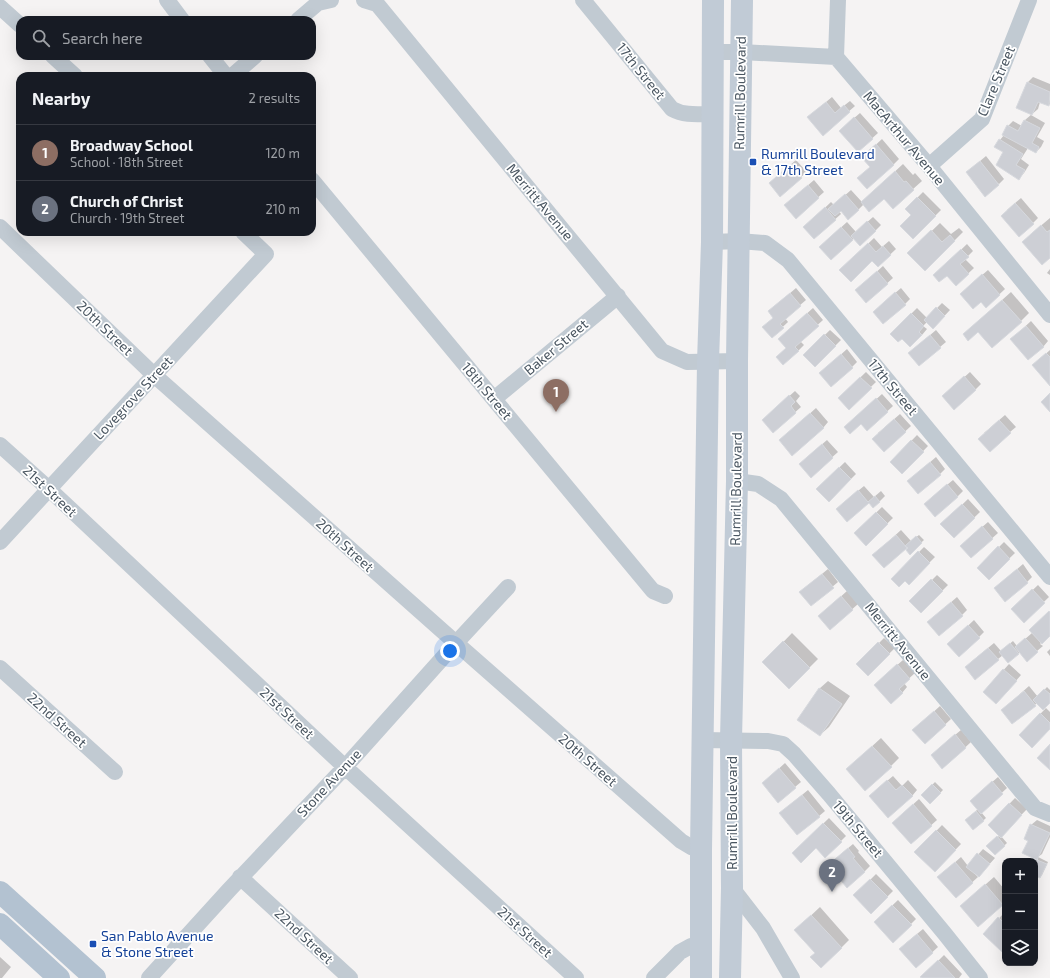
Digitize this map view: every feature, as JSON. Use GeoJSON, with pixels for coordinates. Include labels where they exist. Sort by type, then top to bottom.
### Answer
{"type":"FeatureCollection","features":[{"type":"Feature","properties":{"kind":"main road","name":"Rumrill Boulevard"},"geometry":{"type":"LineString","coordinates":[[701,978],[701,850],[708,362],[712,242],[713,0]]}},
{"type":"Feature","properties":{"kind":"main road","name":"Rumrill Boulevard"},"geometry":{"type":"LineString","coordinates":[[730,978],[732,888],[731,740],[737,481],[740,52],[742,0]]}},
{"type":"Feature","properties":{"kind":"main road"},"geometry":{"type":"LineString","coordinates":[[701,850],[712,854],[717,859],[719,865],[719,901],[731,916]]}},
{"type":"Feature","properties":{"kind":"main road"},"geometry":{"type":"LineString","coordinates":[[0,892],[96,978]]}},
{"type":"Feature","properties":{"kind":"main road"},"geometry":{"type":"LineString","coordinates":[[0,924],[59,978]]}},
{"type":"Feature","properties":{"kind":"street"},"geometry":{"type":"LineString","coordinates":[[167,0],[179,16]]}},
{"type":"Feature","properties":{"kind":"street"},"geometry":{"type":"LineString","coordinates":[[303,16],[318,3],[331,0]]}},
{"type":"Feature","properties":{"kind":"street","name":"Merritt Avenue"},"geometry":{"type":"LineString","coordinates":[[364,0],[377,4],[662,350],[687,362],[737,361]]}},
{"type":"Feature","properties":{"kind":"street","name":"17th Street"},"geometry":{"type":"LineString","coordinates":[[583,0],[672,109],[679,113],[712,114]]}},
{"type":"Feature","properties":{"kind":"street"},"geometry":{"type":"LineString","coordinates":[[712,52],[836,57],[838,0]]}},
{"type":"Feature","properties":{"kind":"street","name":"Clare Street"},"geometry":{"type":"LineString","coordinates":[[929,166],[982,119],[1029,0]]}},
{"type":"Feature","properties":{"kind":"street"},"geometry":{"type":"LineString","coordinates":[[0,7],[16,21]]}},
{"type":"Feature","properties":{"kind":"street","name":"MacArthur Avenue"},"geometry":{"type":"LineString","coordinates":[[836,57],[929,166],[1050,315]]}},
{"type":"Feature","properties":{"kind":"street"},"geometry":{"type":"LineString","coordinates":[[57,60],[71,72]]}},
{"type":"Feature","properties":{"kind":"street"},"geometry":{"type":"LineString","coordinates":[[213,60],[223,72]]}},
{"type":"Feature","properties":{"kind":"street"},"geometry":{"type":"LineString","coordinates":[[237,72],[250,60]]}},
{"type":"Feature","properties":{"kind":"street","name":"18th Street"},"geometry":{"type":"LineString","coordinates":[[316,185],[653,591],[665,596]]}},
{"type":"Feature","properties":{"kind":"street","name":"20th Street"},"geometry":{"type":"LineString","coordinates":[[0,227],[154,375],[681,841],[691,847],[701,850]]}},
{"type":"Feature","properties":{"kind":"street","name":"Lovegrove Street"},"geometry":{"type":"LineString","coordinates":[[0,542],[266,254],[247,236]]}},
{"type":"Feature","properties":{"kind":"street","name":"17th Street"},"geometry":{"type":"LineString","coordinates":[[712,242],[739,241],[764,243],[788,260],[1050,578]]}},
{"type":"Feature","properties":{"kind":"street","name":"Baker Street"},"geometry":{"type":"LineString","coordinates":[[494,399],[618,296]]}},
{"type":"Feature","properties":{"kind":"street","name":"21st Street"},"geometry":{"type":"LineString","coordinates":[[0,445],[49,489],[344,767],[576,978]]}},
{"type":"Feature","properties":{"kind":"street","name":"Merritt Avenue"},"geometry":{"type":"LineString","coordinates":[[737,481],[758,484],[781,499],[1035,808],[1050,814]]}},
{"type":"Feature","properties":{"kind":"street","name":"Stone Avenue"},"geometry":{"type":"LineString","coordinates":[[149,978],[508,587]]}},
{"type":"Feature","properties":{"kind":"street","name":"22nd Street"},"geometry":{"type":"LineString","coordinates":[[0,668],[115,772]]}},
{"type":"Feature","properties":{"kind":"street","name":"19th Street"},"geometry":{"type":"LineString","coordinates":[[703,740],[768,741],[783,744],[794,754],[834,800],[980,978]]}},
{"type":"Feature","properties":{"kind":"street","name":"22nd Street"},"geometry":{"type":"LineString","coordinates":[[240,878],[350,978]]}},
{"type":"Feature","properties":{"kind":"street"},"geometry":{"type":"LineString","coordinates":[[732,888],[763,928],[792,978]]}},
{"type":"Feature","properties":{"kind":"street"},"geometry":{"type":"LineString","coordinates":[[654,978],[680,952],[691,946],[701,946]]}},
{"type":"Feature","properties":{"kind":"building"},"geometry":{"type":"Polygon","coordinates":[[[1027,82],[1050,92],[1049,106],[1038,102],[1032,115],[1016,108],[1027,82]]]}},
{"type":"Feature","properties":{"kind":"building"},"geometry":{"type":"Polygon","coordinates":[[[826,102],[835,113],[844,105],[850,112],[823,136],[807,117],[826,102]]]}},
{"type":"Feature","properties":{"kind":"building"},"geometry":{"type":"Polygon","coordinates":[[[854,117],[873,139],[858,152],[839,131],[854,117]]]}},
{"type":"Feature","properties":{"kind":"building"},"geometry":{"type":"Polygon","coordinates":[[[1024,120],[1040,128],[1032,143],[1039,147],[1036,153],[1002,135],[1007,125],[1018,131],[1024,120]]]}},
{"type":"Feature","properties":{"kind":"building"},"geometry":{"type":"Polygon","coordinates":[[[999,139],[1023,154],[1016,165],[1025,170],[1019,180],[996,165],[1003,152],[994,147],[999,139]]]}},
{"type":"Feature","properties":{"kind":"building"},"geometry":{"type":"Polygon","coordinates":[[[876,144],[894,165],[867,189],[857,178],[870,167],[861,157],[876,144]]]}},
{"type":"Feature","properties":{"kind":"building"},"geometry":{"type":"Polygon","coordinates":[[[980,161],[999,185],[985,197],[966,172],[980,161]]]}},
{"type":"Feature","properties":{"kind":"building"},"geometry":{"type":"Polygon","coordinates":[[[791,164],[802,178],[780,197],[769,183],[791,164]]]}},
{"type":"Feature","properties":{"kind":"building"},"geometry":{"type":"Polygon","coordinates":[[[895,171],[904,182],[906,181],[914,190],[893,209],[884,199],[869,212],[861,202],[895,171]]]}},
{"type":"Feature","properties":{"kind":"building"},"geometry":{"type":"Polygon","coordinates":[[[808,185],[819,198],[796,219],[784,205],[808,185]]]}},
{"type":"Feature","properties":{"kind":"building"},"geometry":{"type":"Polygon","coordinates":[[[845,194],[859,210],[848,220],[841,211],[835,216],[828,209],[845,194]]]}},
{"type":"Feature","properties":{"kind":"building"},"geometry":{"type":"Polygon","coordinates":[[[917,197],[936,216],[913,239],[900,226],[911,215],[905,209],[917,197]]]}},
{"type":"Feature","properties":{"kind":"building"},"geometry":{"type":"Polygon","coordinates":[[[1015,203],[1034,224],[1019,237],[1001,216],[1015,203]]]}},
{"type":"Feature","properties":{"kind":"building"},"geometry":{"type":"Polygon","coordinates":[[[825,207],[836,220],[814,239],[803,227],[825,207]]]}},
{"type":"Feature","properties":{"kind":"building"},"geometry":{"type":"Polygon","coordinates":[[[867,221],[876,231],[860,246],[851,236],[867,221]]]}},
{"type":"Feature","properties":{"kind":"building"},"geometry":{"type":"Polygon","coordinates":[[[1041,225],[1047,232],[1050,230],[1050,258],[1042,265],[1022,242],[1041,225]]]}},
{"type":"Feature","properties":{"kind":"building"},"geometry":{"type":"Polygon","coordinates":[[[841,227],[853,240],[831,260],[819,247],[841,227]]]}},
{"type":"Feature","properties":{"kind":"building"},"geometry":{"type":"Polygon","coordinates":[[[931,230],[942,242],[950,235],[955,241],[925,271],[907,253],[931,230]]]}},
{"type":"Feature","properties":{"kind":"building"},"geometry":{"type":"Polygon","coordinates":[[[868,243],[876,252],[883,246],[891,255],[878,267],[872,261],[851,282],[839,270],[868,243]]]}},
{"type":"Feature","properties":{"kind":"building"},"geometry":{"type":"Polygon","coordinates":[[[961,249],[969,257],[960,264],[969,274],[956,286],[947,276],[939,282],[933,275],[961,249]]]}},
{"type":"Feature","properties":{"kind":"building"},"geometry":{"type":"Polygon","coordinates":[[[877,271],[888,284],[866,303],[855,290],[877,271]]]}},
{"type":"Feature","properties":{"kind":"building"},"geometry":{"type":"Polygon","coordinates":[[[982,274],[1000,295],[986,308],[981,302],[973,309],[960,294],[982,274]]]}},
{"type":"Feature","properties":{"kind":"building"},"geometry":{"type":"Polygon","coordinates":[[[895,292],[906,305],[883,324],[873,312],[895,292]]]}},
{"type":"Feature","properties":{"kind":"building"},"geometry":{"type":"Polygon","coordinates":[[[790,293],[801,306],[780,324],[784,328],[772,338],[762,327],[773,318],[768,311],[790,293]]]}},
{"type":"Feature","properties":{"kind":"building"},"geometry":{"type":"Polygon","coordinates":[[[1002,300],[1022,322],[992,348],[978,332],[968,341],[963,334],[1002,300]]]}},
{"type":"Feature","properties":{"kind":"building"},"geometry":{"type":"Polygon","coordinates":[[[936,307],[945,316],[933,329],[924,320],[936,307]]]}},
{"type":"Feature","properties":{"kind":"building"},"geometry":{"type":"Polygon","coordinates":[[[807,313],[819,326],[795,347],[799,351],[783,365],[776,357],[786,348],[778,339],[807,313]]]}},
{"type":"Feature","properties":{"kind":"building"},"geometry":{"type":"Polygon","coordinates":[[[911,313],[924,326],[919,332],[922,335],[910,347],[902,339],[898,342],[890,334],[911,313]]]}},
{"type":"Feature","properties":{"kind":"building"},"geometry":{"type":"Polygon","coordinates":[[[1026,326],[1044,347],[1028,360],[1010,339],[1026,326]]]}},
{"type":"Feature","properties":{"kind":"building"},"geometry":{"type":"Polygon","coordinates":[[[824,334],[836,346],[815,367],[803,355],[824,334]]]}},
{"type":"Feature","properties":{"kind":"building"},"geometry":{"type":"Polygon","coordinates":[[[930,335],[941,348],[919,366],[908,353],[930,335]]]}},
{"type":"Feature","properties":{"kind":"building"},"geometry":{"type":"Polygon","coordinates":[[[1046,353],[1050,357],[1050,386],[1032,365],[1046,353]]]}},
{"type":"Feature","properties":{"kind":"building"},"geometry":{"type":"Polygon","coordinates":[[[841,354],[853,368],[831,387],[819,373],[841,354]]]}},
{"type":"Feature","properties":{"kind":"building"},"geometry":{"type":"Polygon","coordinates":[[[964,376],[976,390],[954,410],[942,396],[964,376]]]}},
{"type":"Feature","properties":{"kind":"building"},"geometry":{"type":"Polygon","coordinates":[[[860,377],[872,388],[849,410],[838,398],[860,377]]]}},
{"type":"Feature","properties":{"kind":"building"},"geometry":{"type":"Polygon","coordinates":[[[1050,393],[1050,412],[1041,402],[1050,393]]]}},
{"type":"Feature","properties":{"kind":"building"},"geometry":{"type":"Polygon","coordinates":[[[789,395],[795,402],[791,406],[796,413],[773,433],[762,420],[789,395]]]}},
{"type":"Feature","properties":{"kind":"building"},"geometry":{"type":"Polygon","coordinates":[[[876,398],[888,412],[867,431],[861,424],[850,434],[844,427],[876,398]]]}},
{"type":"Feature","properties":{"kind":"building"},"geometry":{"type":"Polygon","coordinates":[[[810,413],[824,428],[792,456],[779,440],[810,413]]]}},
{"type":"Feature","properties":{"kind":"building"},"geometry":{"type":"Polygon","coordinates":[[[894,419],[906,432],[884,452],[872,439],[894,419]]]}},
{"type":"Feature","properties":{"kind":"building"},"geometry":{"type":"Polygon","coordinates":[[[999,420],[1011,433],[990,452],[978,439],[999,420]]]}},
{"type":"Feature","properties":{"kind":"building"},"geometry":{"type":"Polygon","coordinates":[[[911,440],[924,452],[902,474],[890,462],[911,440]]]}},
{"type":"Feature","properties":{"kind":"building"},"geometry":{"type":"Polygon","coordinates":[[[822,444],[833,458],[811,478],[799,464],[822,444]]]}},
{"type":"Feature","properties":{"kind":"building"},"geometry":{"type":"Polygon","coordinates":[[[930,462],[941,475],[918,494],[907,481],[930,462]]]}},
{"type":"Feature","properties":{"kind":"building"},"geometry":{"type":"Polygon","coordinates":[[[839,467],[851,479],[829,502],[816,489],[839,467]]]}},
{"type":"Feature","properties":{"kind":"building"},"geometry":{"type":"Polygon","coordinates":[[[947,484],[958,497],[935,517],[924,504],[947,484]]]}},
{"type":"Feature","properties":{"kind":"building"},"geometry":{"type":"Polygon","coordinates":[[[858,490],[868,502],[875,496],[880,502],[873,508],[869,503],[847,522],[836,509],[858,490]]]}},
{"type":"Feature","properties":{"kind":"building"},"geometry":{"type":"Polygon","coordinates":[[[962,504],[975,518],[954,538],[940,524],[962,504]]]}},
{"type":"Feature","properties":{"kind":"building"},"geometry":{"type":"Polygon","coordinates":[[[876,512],[888,524],[866,546],[854,533],[876,512]]]}},
{"type":"Feature","properties":{"kind":"building"},"geometry":{"type":"Polygon","coordinates":[[[982,526],[993,539],[971,558],[960,546],[982,526]]]}},
{"type":"Feature","properties":{"kind":"building"},"geometry":{"type":"Polygon","coordinates":[[[896,535],[907,548],[884,568],[872,555],[896,535]]]}},
{"type":"Feature","properties":{"kind":"building"},"geometry":{"type":"Polygon","coordinates":[[[916,536],[922,543],[910,555],[906,550],[908,548],[905,546],[916,536]]]}},
{"type":"Feature","properties":{"kind":"building"},"geometry":{"type":"Polygon","coordinates":[[[998,546],[1010,559],[989,580],[977,568],[998,546]]]}},
{"type":"Feature","properties":{"kind":"building"},"geometry":{"type":"Polygon","coordinates":[[[918,551],[930,563],[909,585],[905,581],[899,587],[891,579],[918,551]]]}},
{"type":"Feature","properties":{"kind":"building"},"geometry":{"type":"Polygon","coordinates":[[[1017,569],[1028,583],[1005,602],[994,588],[1017,569]]]}},
{"type":"Feature","properties":{"kind":"building"},"geometry":{"type":"Polygon","coordinates":[[[822,574],[834,588],[811,606],[799,592],[822,574]]]}},
{"type":"Feature","properties":{"kind":"building"},"geometry":{"type":"Polygon","coordinates":[[[931,579],[943,591],[921,613],[909,601],[931,579]]]}},
{"type":"Feature","properties":{"kind":"building"},"geometry":{"type":"Polygon","coordinates":[[[1032,589],[1045,603],[1024,623],[1011,609],[1032,589]]]}},
{"type":"Feature","properties":{"kind":"building"},"geometry":{"type":"Polygon","coordinates":[[[841,596],[853,610],[830,630],[818,616],[841,596]]]}},
{"type":"Feature","properties":{"kind":"building"},"geometry":{"type":"Polygon","coordinates":[[[951,602],[963,616],[939,636],[927,622],[951,602]]]}},
{"type":"Feature","properties":{"kind":"building"},"geometry":{"type":"Polygon","coordinates":[[[1049,611],[1050,636],[1042,644],[1029,630],[1049,611]]]}},
{"type":"Feature","properties":{"kind":"building"},"geometry":{"type":"Polygon","coordinates":[[[968,625],[980,638],[959,657],[947,644],[968,625]]]}},
{"type":"Feature","properties":{"kind":"building"},"geometry":{"type":"Polygon","coordinates":[[[1025,638],[1038,652],[1027,662],[1015,647],[1025,638]]]}},
{"type":"Feature","properties":{"kind":"building"},"geometry":{"type":"Polygon","coordinates":[[[783,641],[810,668],[789,689],[762,662],[783,641]]]}},
{"type":"Feature","properties":{"kind":"building"},"geometry":{"type":"Polygon","coordinates":[[[878,642],[890,654],[868,676],[856,664],[878,642]]]}},
{"type":"Feature","properties":{"kind":"building"},"geometry":{"type":"Polygon","coordinates":[[[1010,643],[1019,654],[1008,663],[999,652],[1010,643]]]}},
{"type":"Feature","properties":{"kind":"building"},"geometry":{"type":"Polygon","coordinates":[[[988,648],[999,660],[975,680],[965,667],[988,648]]]}},
{"type":"Feature","properties":{"kind":"building"},"geometry":{"type":"Polygon","coordinates":[[[897,664],[910,679],[899,689],[903,693],[891,704],[874,685],[897,664]]]}},
{"type":"Feature","properties":{"kind":"building"},"geometry":{"type":"Polygon","coordinates":[[[1003,669],[1017,681],[996,704],[983,692],[1003,669]]]}},
{"type":"Feature","properties":{"kind":"building"},"geometry":{"type":"Polygon","coordinates":[[[819,688],[842,704],[820,736],[797,720],[819,688]]]}},
{"type":"Feature","properties":{"kind":"building"},"geometry":{"type":"Polygon","coordinates":[[[1044,689],[1050,694],[1050,703],[1043,710],[1033,700],[1044,689]]]}},
{"type":"Feature","properties":{"kind":"building"},"geometry":{"type":"Polygon","coordinates":[[[1024,691],[1036,706],[1012,724],[1001,710],[1024,691]]]}},
{"type":"Feature","properties":{"kind":"building"},"geometry":{"type":"Polygon","coordinates":[[[934,711],[946,725],[925,744],[912,730],[934,711]]]}},
{"type":"Feature","properties":{"kind":"building"},"geometry":{"type":"Polygon","coordinates":[[[1040,713],[1050,723],[1050,729],[1032,748],[1019,735],[1040,713]]]}},
{"type":"Feature","properties":{"kind":"building"},"geometry":{"type":"Polygon","coordinates":[[[955,734],[966,748],[942,769],[931,755],[955,734]]]}},
{"type":"Feature","properties":{"kind":"building"},"geometry":{"type":"Polygon","coordinates":[[[1050,744],[1050,770],[1037,758],[1050,744]]]}},
{"type":"Feature","properties":{"kind":"building"},"geometry":{"type":"Polygon","coordinates":[[[872,746],[892,767],[865,791],[846,769],[872,746]]]}},
{"type":"Feature","properties":{"kind":"building"},"geometry":{"type":"Polygon","coordinates":[[[779,768],[796,788],[778,803],[762,783],[779,768]]]}},
{"type":"Feature","properties":{"kind":"building"},"geometry":{"type":"Polygon","coordinates":[[[887,780],[896,790],[902,785],[913,796],[888,818],[869,796],[887,780]]]}},
{"type":"Feature","properties":{"kind":"building"},"geometry":{"type":"Polygon","coordinates":[[[992,781],[1003,794],[981,814],[970,801],[992,781]]]}},
{"type":"Feature","properties":{"kind":"building"},"geometry":{"type":"Polygon","coordinates":[[[932,784],[941,793],[930,804],[921,795],[932,784]]]}},
{"type":"Feature","properties":{"kind":"building"},"geometry":{"type":"Polygon","coordinates":[[[802,795],[820,817],[797,835],[779,813],[802,795]]]}},
{"type":"Feature","properties":{"kind":"building"},"geometry":{"type":"Polygon","coordinates":[[[1009,803],[1022,815],[1001,838],[988,825],[1009,803]]]}},
{"type":"Feature","properties":{"kind":"building"},"geometry":{"type":"Polygon","coordinates":[[[913,804],[932,826],[911,844],[892,823],[913,804]]]}},
{"type":"Feature","properties":{"kind":"building"},"geometry":{"type":"Polygon","coordinates":[[[976,811],[984,821],[973,830],[965,820],[976,811]]]}},
{"type":"Feature","properties":{"kind":"building"},"geometry":{"type":"Polygon","coordinates":[[[823,823],[842,842],[825,858],[816,848],[801,863],[792,853],[823,823]]]}},
{"type":"Feature","properties":{"kind":"building"},"geometry":{"type":"Polygon","coordinates":[[[1030,824],[1050,833],[1038,858],[1033,858],[1022,853],[1028,841],[1024,839],[1030,824]]]}},
{"type":"Feature","properties":{"kind":"building"},"geometry":{"type":"Polygon","coordinates":[[[936,830],[956,850],[935,872],[914,852],[936,830]]]}},
{"type":"Feature","properties":{"kind":"building"},"geometry":{"type":"Polygon","coordinates":[[[997,836],[1005,846],[995,855],[986,846],[997,836]]]}},
{"type":"Feature","properties":{"kind":"building"},"geometry":{"type":"Polygon","coordinates":[[[848,848],[855,857],[853,858],[865,872],[847,888],[828,865],[848,848]]]}},
{"type":"Feature","properties":{"kind":"building"},"geometry":{"type":"Polygon","coordinates":[[[977,853],[990,864],[979,877],[966,867],[977,853]]]}},
{"type":"Feature","properties":{"kind":"building"},"geometry":{"type":"Polygon","coordinates":[[[1038,860],[1047,864],[1040,878],[1038,877],[1038,860]]]}},
{"type":"Feature","properties":{"kind":"building"},"geometry":{"type":"Polygon","coordinates":[[[955,862],[973,883],[956,898],[937,877],[955,862]]]}},
{"type":"Feature","properties":{"kind":"building"},"geometry":{"type":"Polygon","coordinates":[[[870,879],[888,897],[871,914],[853,895],[870,879]]]}},
{"type":"Feature","properties":{"kind":"building"},"geometry":{"type":"Polygon","coordinates":[[[985,884],[1002,904],[1002,906],[978,927],[960,906],[985,884]]]}},
{"type":"Feature","properties":{"kind":"building"},"geometry":{"type":"Polygon","coordinates":[[[892,905],[912,925],[893,943],[874,922],[892,905]]]}},
{"type":"Feature","properties":{"kind":"building"},"geometry":{"type":"Polygon","coordinates":[[[811,915],[842,948],[821,968],[810,957],[815,953],[794,930],[811,915]]]}},
{"type":"Feature","properties":{"kind":"building"},"geometry":{"type":"Polygon","coordinates":[[[998,917],[1002,921],[1002,952],[983,934],[998,917]]]}},
{"type":"Feature","properties":{"kind":"building"},"geometry":{"type":"Polygon","coordinates":[[[917,934],[933,953],[916,968],[899,949],[917,934]]]}},
{"type":"Feature","properties":{"kind":"building"},"geometry":{"type":"Polygon","coordinates":[[[938,960],[955,978],[920,977],[938,960]]]}},
{"type":"Feature","properties":{"kind":"place","name":"Rumrill Boulevard & 17th Street"},"geometry":{"type":"Point","coordinates":[753,162]}},
{"type":"Feature","properties":{"kind":"place","name":"Broadway School"},"geometry":{"type":"Point","coordinates":[556,412]}},
{"type":"Feature","properties":{"kind":"place","name":"Church of Christ"},"geometry":{"type":"Point","coordinates":[832,892]}},
{"type":"Feature","properties":{"kind":"place","name":"San Pablo Avenue & Stone Street"},"geometry":{"type":"Point","coordinates":[93,944]}}]}
